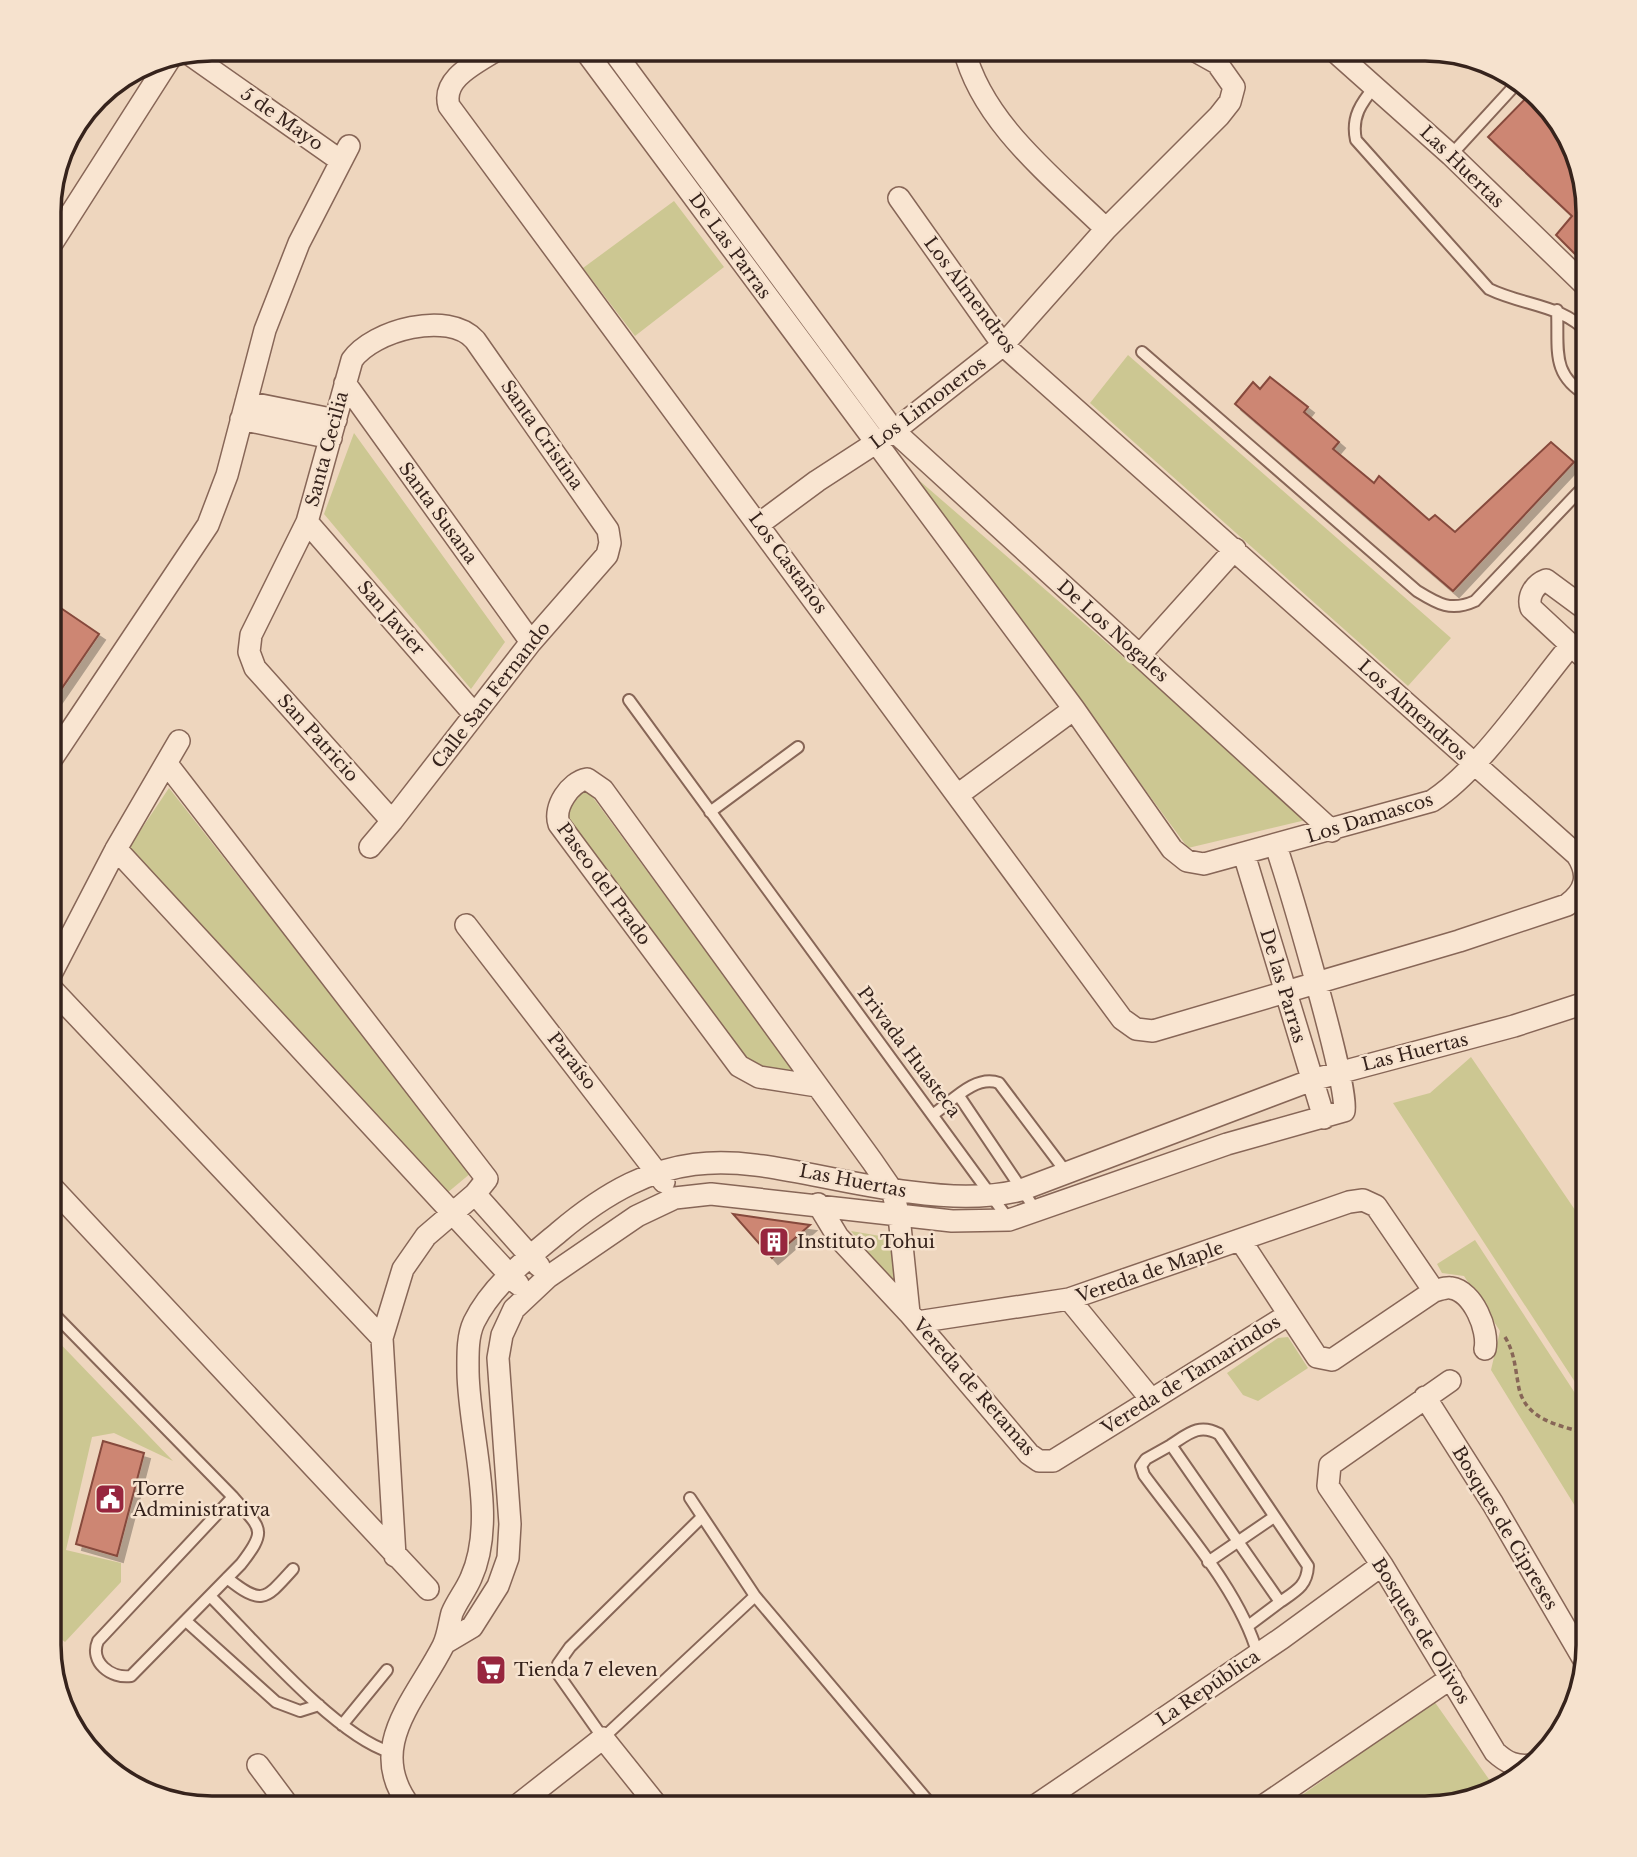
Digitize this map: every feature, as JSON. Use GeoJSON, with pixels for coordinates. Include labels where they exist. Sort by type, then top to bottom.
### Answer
{"type":"FeatureCollection","features":[{"type":"Feature","properties":{"kind":"street","name":"Los Castaños"},"geometry":{"type":"LineString","coordinates":[[481,61],[450,83],[446,95],[449,106],[959,794],[1122,1019],[1136,1029]]}},
{"type":"Feature","properties":{"kind":"street","name":"De Las Parras"},"geometry":{"type":"LineString","coordinates":[[593,61],[876,443]]}},
{"type":"Feature","properties":{"kind":"street","name":"De Las Parras"},"geometry":{"type":"LineString","coordinates":[[621,61],[894,431]]}},
{"type":"Feature","properties":{"kind":"street","name":"5 de Mayo"},"geometry":{"type":"LineString","coordinates":[[202,62],[345,154],[289,268],[265,330],[244,410]]}},
{"type":"Feature","properties":{"kind":"street"},"geometry":{"type":"LineString","coordinates":[[968,62],[976,83],[1008,130],[1043,170],[1105,229]]}},
{"type":"Feature","properties":{"kind":"street","name":"Los Limoneros"},"geometry":{"type":"LineString","coordinates":[[759,524],[817,481],[894,431],[1003,345],[1105,229],[1230,102],[1234,87],[1229,76],[1215,62]]}},
{"type":"Feature","properties":{"kind":"street","name":"Las Huertas"},"geometry":{"type":"LineString","coordinates":[[1348,62],[1451,155],[1576,276]]}},
{"type":"Feature","properties":{"kind":"street"},"geometry":{"type":"LineString","coordinates":[[62,228],[163,70]]}},
{"type":"Feature","properties":{"kind":"street","name":"Los Almendros"},"geometry":{"type":"LineString","coordinates":[[899,198],[1003,345],[1576,854]]}},
{"type":"Feature","properties":{"kind":"street","name":"Santa Cecilia"},"geometry":{"type":"LineString","coordinates":[[248,652],[251,635],[307,522],[352,360],[361,347],[374,338],[403,329],[434,326],[467,331]]}},
{"type":"Feature","properties":{"kind":"street","name":"Santa Cristina"},"geometry":{"type":"LineString","coordinates":[[467,331],[608,530],[610,543]]}},
{"type":"Feature","properties":{"kind":"street","name":"Santa Susana"},"geometry":{"type":"LineString","coordinates":[[345,383],[531,642]]}},
{"type":"Feature","properties":{"kind":"street"},"geometry":{"type":"LineString","coordinates":[[62,744],[208,525],[227,475],[244,410],[334,429]]}},
{"type":"Feature","properties":{"kind":"street","name":"De Los Nogales"},"geometry":{"type":"LineString","coordinates":[[894,431],[1332,831]]}},
{"type":"Feature","properties":{"kind":"street"},"geometry":{"type":"LineString","coordinates":[[876,443],[1074,709],[959,794]]}},
{"type":"Feature","properties":{"kind":"street","name":"San Javier"},"geometry":{"type":"LineString","coordinates":[[307,522],[474,714]]}},
{"type":"Feature","properties":{"kind":"street","name":"Calle San Fernando"},"geometry":{"type":"LineString","coordinates":[[370,847],[531,642],[607,555],[610,543]]}},
{"type":"Feature","properties":{"kind":"street"},"geometry":{"type":"LineString","coordinates":[[1140,655],[1235,549]]}},
{"type":"Feature","properties":{"kind":"street"},"geometry":{"type":"LineString","coordinates":[[1576,602],[1546,580],[1531,594],[1531,608],[1576,650]]}},
{"type":"Feature","properties":{"kind":"street","name":"Los Damascos"},"geometry":{"type":"LineString","coordinates":[[1074,709],[1172,849],[1187,861],[1204,864],[1332,831],[1433,801],[1450,790],[1474,764],[1571,645]]}},
{"type":"Feature","properties":{"kind":"street","name":"San Patricio"},"geometry":{"type":"LineString","coordinates":[[248,652],[255,668],[392,821]]}},
{"type":"Feature","properties":{"kind":"street"},"geometry":{"type":"LineString","coordinates":[[61,954],[116,849],[179,741]]}},
{"type":"Feature","properties":{"kind":"street"},"geometry":{"type":"LineString","coordinates":[[167,764],[485,1175],[485,1185],[426,1236],[403,1269],[382,1338],[395,1556]]}},
{"type":"Feature","properties":{"kind":"street","name":"Paseo del Prado"},"geometry":{"type":"LineString","coordinates":[[817,1086],[759,1077],[739,1066],[559,824],[558,809],[574,785],[587,779],[603,790],[817,1086],[891,1190],[899,1216]]}},
{"type":"Feature","properties":{"kind":"street","name":"De las Parras"},"geometry":{"type":"LineString","coordinates":[[1276,846],[1315,982],[1346,1105]]}},
{"type":"Feature","properties":{"kind":"street"},"geometry":{"type":"LineString","coordinates":[[116,849],[451,1215],[529,1295]]}},
{"type":"Feature","properties":{"kind":"street","name":"De las Parras"},"geometry":{"type":"LineString","coordinates":[[1244,854],[1324,1118]]}},
{"type":"Feature","properties":{"kind":"street","name":"Los Almendros"},"geometry":{"type":"LineString","coordinates":[[1136,1029],[1153,1031],[1459,941],[1566,905],[1576,898]]}},
{"type":"Feature","properties":{"kind":"street","name":"Paraíso"},"geometry":{"type":"LineString","coordinates":[[467,925],[675,1198]]}},
{"type":"Feature","properties":{"kind":"street"},"geometry":{"type":"LineString","coordinates":[[61,999],[382,1338]]}},
{"type":"Feature","properties":{"kind":"street","name":"Las Huertas"},"geometry":{"type":"LineString","coordinates":[[390,1752],[399,1725],[445,1643],[453,1613],[480,1552],[483,1527],[468,1394],[468,1355],[473,1325],[489,1297],[531,1256],[568,1225],[622,1188],[657,1172],[707,1161],[747,1162],[891,1190],[949,1197],[995,1196],[1021,1189],[1339,1071],[1514,1026],[1576,1006]]}},
{"type":"Feature","properties":{"kind":"street","name":"Las Huertas"},"geometry":{"type":"LineString","coordinates":[[445,1643],[472,1627],[498,1586],[508,1558],[510,1524],[498,1357],[502,1335],[514,1309],[548,1277],[603,1237],[675,1198],[711,1194],[952,1221],[1009,1220],[1227,1144],[1340,1114],[1346,1105]]}},
{"type":"Feature","properties":{"kind":"street"},"geometry":{"type":"LineString","coordinates":[[475,1194],[548,1277]]}},
{"type":"Feature","properties":{"kind":"street"},"geometry":{"type":"LineString","coordinates":[[61,1197],[428,1589]]}},
{"type":"Feature","properties":{"kind":"street","name":"Vereda de Maple"},"geometry":{"type":"LineString","coordinates":[[913,1318],[1069,1299],[1349,1202],[1363,1200],[1376,1206],[1434,1291]]}},
{"type":"Feature","properties":{"kind":"street","name":"Vereda de Retamas"},"geometry":{"type":"LineString","coordinates":[[818,1204],[838,1237],[913,1318],[1029,1454],[1039,1461]]}},
{"type":"Feature","properties":{"kind":"street","name":"Vereda de Retamas"},"geometry":{"type":"LineString","coordinates":[[899,1216],[913,1318]]}},
{"type":"Feature","properties":{"kind":"street"},"geometry":{"type":"LineString","coordinates":[[1241,1241],[1288,1315]]}},
{"type":"Feature","properties":{"kind":"street"},"geometry":{"type":"LineString","coordinates":[[1434,1291],[1450,1287],[1463,1293],[1485,1325],[1485,1349]]}},
{"type":"Feature","properties":{"kind":"street","name":"Vereda de Tamarindos"},"geometry":{"type":"LineString","coordinates":[[1039,1461],[1053,1461],[1150,1398],[1288,1315],[1317,1357],[1332,1360],[1434,1291]]}},
{"type":"Feature","properties":{"kind":"street"},"geometry":{"type":"LineString","coordinates":[[1069,1299],[1150,1398]]}},
{"type":"Feature","properties":{"kind":"street"},"geometry":{"type":"LineString","coordinates":[[1425,1398],[1450,1381]]}},
{"type":"Feature","properties":{"kind":"street","name":"Bosques de Olivos"},"geometry":{"type":"LineString","coordinates":[[1425,1398],[1330,1465],[1326,1475],[1328,1486],[1382,1565],[1495,1752],[1505,1761],[1515,1764]]}},
{"type":"Feature","properties":{"kind":"street","name":"Bosques de Cipreses"},"geometry":{"type":"LineString","coordinates":[[1425,1398],[1493,1504],[1576,1646]]}},
{"type":"Feature","properties":{"kind":"street","name":"La República"},"geometry":{"type":"LineString","coordinates":[[1050,1796],[1258,1655],[1382,1565]]}},
{"type":"Feature","properties":{"kind":"street"},"geometry":{"type":"LineString","coordinates":[[1278,1796],[1451,1678]]}},
{"type":"Feature","properties":{"kind":"street"},"geometry":{"type":"LineString","coordinates":[[529,1796],[603,1738],[649,1796]]}},
{"type":"Feature","properties":{"kind":"street"},"geometry":{"type":"LineString","coordinates":[[390,1752],[393,1777],[404,1796]]}},
{"type":"Feature","properties":{"kind":"street"},"geometry":{"type":"LineString","coordinates":[[258,1765],[281,1796]]}},
{"type":"Feature","properties":{"kind":"lane"},"geometry":{"type":"LineString","coordinates":[[1376,85],[1358,108],[1353,124],[1356,140],[1489,289],[1507,298],[1558,310],[1576,320]]}},
{"type":"Feature","properties":{"kind":"lane"},"geometry":{"type":"LineString","coordinates":[[1451,155],[1511,90]]}},
{"type":"Feature","properties":{"kind":"lane"},"geometry":{"type":"LineString","coordinates":[[1558,310],[1559,365],[1570,386],[1576,389]]}},
{"type":"Feature","properties":{"kind":"lane"},"geometry":{"type":"LineString","coordinates":[[1142,352],[1417,591],[1439,605],[1460,608],[1475,601],[1576,495]]}},
{"type":"Feature","properties":{"kind":"lane","name":"Privada Huasteca"},"geometry":{"type":"LineString","coordinates":[[629,700],[779,907],[995,1196],[1009,1220]]}},
{"type":"Feature","properties":{"kind":"lane"},"geometry":{"type":"LineString","coordinates":[[710,812],[798,747]]}},
{"type":"Feature","properties":{"kind":"lane"},"geometry":{"type":"LineString","coordinates":[[934,1114],[978,1082],[990,1080],[999,1083],[1066,1172]]}},
{"type":"Feature","properties":{"kind":"lane"},"geometry":{"type":"LineString","coordinates":[[959,1096],[1037,1212]]}},
{"type":"Feature","properties":{"kind":"lane"},"geometry":{"type":"LineString","coordinates":[[61,1321],[233,1497],[258,1526],[259,1534],[255,1546],[211,1596],[131,1676],[112,1674],[96,1659],[94,1650],[98,1641],[233,1497]]}},
{"type":"Feature","properties":{"kind":"lane"},"geometry":{"type":"LineString","coordinates":[[1248,1626],[1300,1588],[1307,1579],[1308,1566],[1219,1434],[1208,1428],[1198,1428],[1146,1459],[1142,1466],[1144,1475],[1208,1562],[1248,1626],[1258,1655]]}},
{"type":"Feature","properties":{"kind":"lane"},"geometry":{"type":"LineString","coordinates":[[1171,1445],[1280,1602]]}},
{"type":"Feature","properties":{"kind":"lane"},"geometry":{"type":"LineString","coordinates":[[690,1498],[755,1596],[924,1796]]}},
{"type":"Feature","properties":{"kind":"lane"},"geometry":{"type":"LineString","coordinates":[[702,1517],[570,1647],[558,1664],[558,1674],[603,1738],[755,1596]]}},
{"type":"Feature","properties":{"kind":"lane"},"geometry":{"type":"LineString","coordinates":[[1208,1562],[1274,1517]]}},
{"type":"Feature","properties":{"kind":"lane"},"geometry":{"type":"LineString","coordinates":[[227,1578],[249,1595],[261,1598],[268,1596],[293,1569]]}},
{"type":"Feature","properties":{"kind":"lane"},"geometry":{"type":"LineString","coordinates":[[211,1596],[319,1705],[373,1747],[390,1752]]}},
{"type":"Feature","properties":{"kind":"lane"},"geometry":{"type":"LineString","coordinates":[[186,1621],[283,1706],[300,1712],[319,1705]]}},
{"type":"Feature","properties":{"kind":"lane"},"geometry":{"type":"LineString","coordinates":[[342,1725],[387,1670]]}},
{"type":"Feature","properties":{"kind":"path"},"geometry":{"type":"LineString","coordinates":[[1485,1325],[1505,1337],[1515,1357],[1518,1385],[1524,1399],[1541,1420],[1576,1430]]}},
{"type":"Feature","properties":{"kind":"shaded area"},"geometry":{"type":"Polygon","coordinates":[[[674,201],[724,267],[635,336],[583,268],[674,201]]]}},
{"type":"Feature","properties":{"kind":"shaded area"},"geometry":{"type":"Polygon","coordinates":[[[1128,355],[1451,638],[1408,686],[1090,403],[1128,355]]]}},
{"type":"Feature","properties":{"kind":"shaded area"},"geometry":{"type":"Polygon","coordinates":[[[354,433],[505,642],[471,689],[324,514],[354,433]]]}},
{"type":"Feature","properties":{"kind":"shaded area"},"geometry":{"type":"Polygon","coordinates":[[[914,476],[1310,819],[1188,848],[914,476]]]}},
{"type":"Feature","properties":{"kind":"shaded area"},"geometry":{"type":"Polygon","coordinates":[[[169,788],[471,1173],[447,1193],[128,849],[169,788]]]}},
{"type":"Feature","properties":{"kind":"shaded area"},"geometry":{"type":"Polygon","coordinates":[[[586,788],[793,1070],[752,1070],[562,817],[586,788]]]}},
{"type":"Feature","properties":{"kind":"shaded area"},"geometry":{"type":"Polygon","coordinates":[[[1471,1057],[1576,1211],[1576,1384],[1393,1103],[1430,1093],[1471,1057]]]}},
{"type":"Feature","properties":{"kind":"shaded area"},"geometry":{"type":"Polygon","coordinates":[[[851,1231],[892,1238],[902,1294],[851,1231]]]}},
{"type":"Feature","properties":{"kind":"shaded area"},"geometry":{"type":"Polygon","coordinates":[[[1475,1240],[1576,1395],[1576,1508],[1491,1370],[1500,1331],[1464,1276],[1442,1273],[1437,1264],[1475,1240]]]}},
{"type":"Feature","properties":{"kind":"shaded area"},"geometry":{"type":"Polygon","coordinates":[[[1288,1337],[1308,1368],[1258,1401],[1243,1395],[1227,1373],[1278,1338],[1288,1337]]]}},
{"type":"Feature","properties":{"kind":"shaded area"},"geometry":{"type":"Polygon","coordinates":[[[61,1345],[173,1461],[114,1433],[92,1437],[66,1550],[121,1563],[121,1582],[65,1642],[61,1639],[61,1345]]]}},
{"type":"Feature","properties":{"kind":"shaded area"},"geometry":{"type":"Polygon","coordinates":[[[1434,1701],[1490,1780],[1454,1793],[1424,1796],[1301,1796],[1434,1701]]]}},
{"type":"Feature","properties":{"kind":"building"},"geometry":{"type":"Polygon","coordinates":[[[1524,100],[1544,121],[1555,137],[1571,174],[1576,213],[1576,255],[1556,235],[1572,216],[1488,137],[1524,100]]]}},
{"type":"Feature","properties":{"kind":"building"},"geometry":{"type":"Polygon","coordinates":[[[1270,377],[1308,407],[1304,412],[1339,442],[1333,449],[1374,483],[1379,476],[1429,520],[1435,515],[1455,532],[1551,442],[1574,462],[1453,591],[1235,404],[1253,382],[1260,389],[1270,377]]]}},
{"type":"Feature","properties":{"kind":"building"},"geometry":{"type":"Polygon","coordinates":[[[62,609],[99,634],[62,689],[62,609]]]}},
{"type":"Feature","properties":{"kind":"building","name":"Instituto Tohui"},"geometry":{"type":"Polygon","coordinates":[[[733,1214],[810,1225],[772,1258],[733,1214]]]}},
{"type":"Feature","properties":{"kind":"building","name":"Torre Administrativa"},"geometry":{"type":"Polygon","coordinates":[[[103,1441],[144,1453],[117,1556],[76,1544],[103,1441]]]}},
{"type":"Feature","properties":{"kind":"place","name":"Instituto Tohui"},"geometry":{"type":"Point","coordinates":[774,1242]}},
{"type":"Feature","properties":{"kind":"place","name":"Torre Administrativa"},"geometry":{"type":"Point","coordinates":[110,1499]}},
{"type":"Feature","properties":{"kind":"place","name":"Tienda 7 eleven"},"geometry":{"type":"Point","coordinates":[491,1670]}}]}
